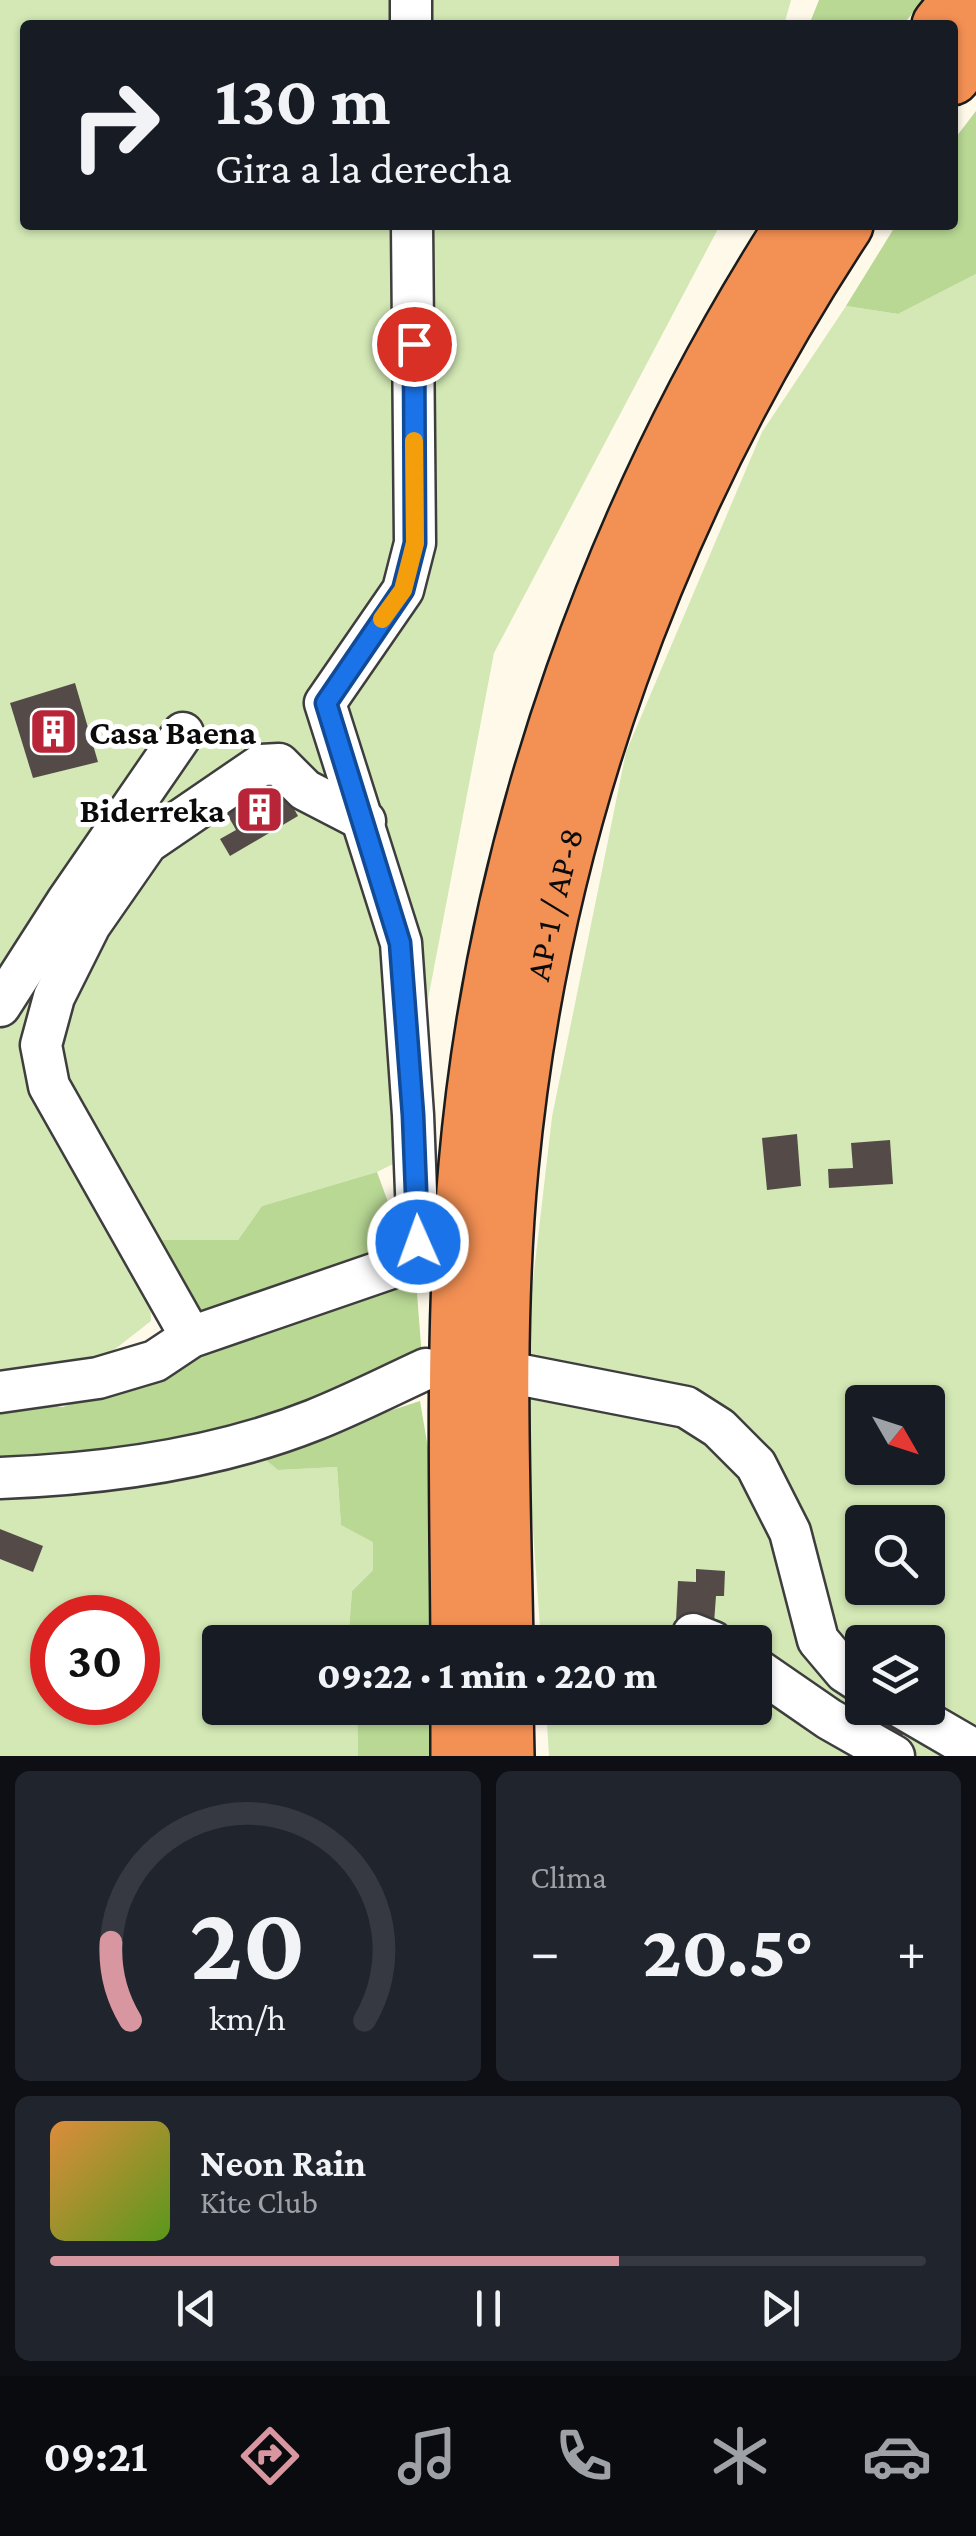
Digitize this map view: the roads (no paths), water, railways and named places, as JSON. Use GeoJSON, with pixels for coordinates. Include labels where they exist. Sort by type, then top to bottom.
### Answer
{"type":"FeatureCollection","features":[{"type":"Feature","properties":{"kind":"highway"},"geometry":{"type":"LineString","coordinates":[[944,20],[960,0]]}},
{"type":"Feature","properties":{"kind":"highway"},"geometry":{"type":"LineString","coordinates":[[958,69],[976,47]]}},
{"type":"Feature","properties":{"kind":"highway","name":"AP-1 / AP-8"},"geometry":{"type":"LineString","coordinates":[[458,1625],[458,1356],[467,1164],[491,992],[515,879],[568,694],[638,515],[723,342],[791,230]]}},
{"type":"Feature","properties":{"kind":"highway","name":"AP-1 / AP-8"},"geometry":{"type":"LineString","coordinates":[[504,1625],[500,1356],[503,1262],[521,1074],[556,888],[579,797],[608,707],[676,532],[760,363],[842,230]]}},
{"type":"Feature","properties":{"kind":"highway"},"geometry":{"type":"LineString","coordinates":[[459,1725],[459,1756]]}},
{"type":"Feature","properties":{"kind":"highway"},"geometry":{"type":"LineString","coordinates":[[506,1725],[506,1756]]}},
{"type":"Feature","properties":{"kind":"street"},"geometry":{"type":"LineString","coordinates":[[0,1392],[98,1378],[155,1361],[190,1338],[400,1265],[418,1242],[400,943],[326,703],[403,590],[415,543],[412,230]]}},
{"type":"Feature","properties":{"kind":"street"},"geometry":{"type":"LineString","coordinates":[[0,1006],[184,733]]}},
{"type":"Feature","properties":{"kind":"street"},"geometry":{"type":"LineString","coordinates":[[190,1338],[49,1086],[41,1045],[54,998],[90,925],[147,843],[261,766],[278,764],[305,790],[365,821]]}},
{"type":"Feature","properties":{"kind":"street"},"geometry":{"type":"LineString","coordinates":[[0,1478],[79,1475],[221,1448],[313,1421],[426,1369]]}},
{"type":"Feature","properties":{"kind":"street"},"geometry":{"type":"LineString","coordinates":[[522,1374],[686,1408],[719,1428],[756,1465],[790,1532],[818,1640],[845,1672]]}},
{"type":"Feature","properties":{"kind":"street"},"geometry":{"type":"LineString","coordinates":[[772,1680],[829,1719],[894,1756]]}},
{"type":"Feature","properties":{"kind":"street"},"geometry":{"type":"LineString","coordinates":[[931,1725],[976,1752]]}},
{"type":"Feature","properties":{"kind":"place","name":"Casa Baena"},"geometry":{"type":"Point","coordinates":[54,732]}},
{"type":"Feature","properties":{"kind":"place","name":"Biderreka"},"geometry":{"type":"Point","coordinates":[260,810]}}]}
